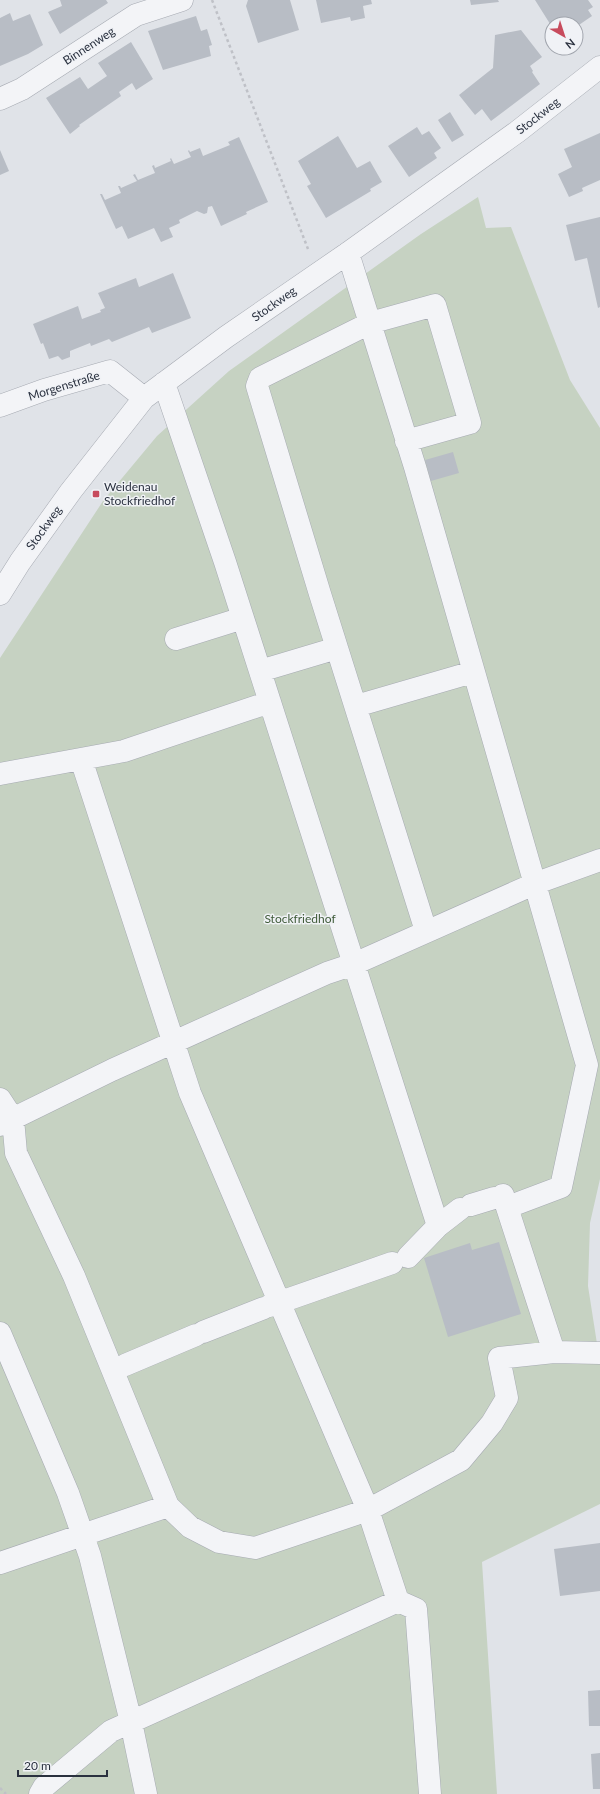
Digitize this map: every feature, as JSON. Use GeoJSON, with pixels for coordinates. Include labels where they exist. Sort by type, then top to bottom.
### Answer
{"type":"FeatureCollection","features":[{"type":"Feature","properties":{"kind":"street","name":"Binnenweg"},"geometry":{"type":"LineString","coordinates":[[0,99],[22,89],[136,15],[182,0]]}},
{"type":"Feature","properties":{"kind":"street","name":"Stockweg"},"geometry":{"type":"LineString","coordinates":[[0,594],[20,562],[71,491],[144,398],[226,337],[348,253],[517,132],[600,67]]}},
{"type":"Feature","properties":{"kind":"street"},"geometry":{"type":"LineString","coordinates":[[348,253],[406,441],[587,1065]]}},
{"type":"Feature","properties":{"kind":"street"},"geometry":{"type":"LineString","coordinates":[[406,441],[470,423],[435,305],[370,323],[260,378],[257,386],[426,931]]}},
{"type":"Feature","properties":{"kind":"street","name":"Morgenstraße"},"geometry":{"type":"LineString","coordinates":[[0,406],[44,390],[110,372],[144,398]]}},
{"type":"Feature","properties":{"kind":"street"},"geometry":{"type":"LineString","coordinates":[[164,383],[243,618],[438,1226]]}},
{"type":"Feature","properties":{"kind":"street"},"geometry":{"type":"LineString","coordinates":[[176,639],[243,618]]}},
{"type":"Feature","properties":{"kind":"street"},"geometry":{"type":"LineString","coordinates":[[260,671],[337,648]]}},
{"type":"Feature","properties":{"kind":"street"},"geometry":{"type":"LineString","coordinates":[[356,706],[473,672]]}},
{"type":"Feature","properties":{"kind":"street"},"geometry":{"type":"LineString","coordinates":[[0,774],[124,750],[270,702]]}},
{"type":"Feature","properties":{"kind":"street"},"geometry":{"type":"LineString","coordinates":[[81,759],[190,1093],[271,1305],[368,1510],[398,1601],[416,1609],[430,1794]]}},
{"type":"Feature","properties":{"kind":"street"},"geometry":{"type":"LineString","coordinates":[[6,1122],[112,1070],[327,973],[354,964],[534,884],[600,860]]}},
{"type":"Feature","properties":{"kind":"street"},"geometry":{"type":"LineString","coordinates":[[125,1365],[271,1305],[400,1260],[438,1226],[466,1207],[561,1186],[587,1065],[600,1045]]}},
{"type":"Feature","properties":{"kind":"street"},"geometry":{"type":"LineString","coordinates":[[0,1099],[16,1153],[74,1276],[168,1506],[190,1527],[219,1542],[256,1548],[368,1510],[461,1460],[492,1423],[507,1398],[499,1358],[554,1352],[600,1353]]}},
{"type":"Feature","properties":{"kind":"street"},"geometry":{"type":"LineString","coordinates":[[502,1200],[554,1352]]}},
{"type":"Feature","properties":{"kind":"street"},"geometry":{"type":"LineString","coordinates":[[0,1333],[68,1493],[90,1556],[131,1722],[146,1794]]}},
{"type":"Feature","properties":{"kind":"street"},"geometry":{"type":"LineString","coordinates":[[0,1563],[168,1506]]}},
{"type":"Feature","properties":{"kind":"street"},"geometry":{"type":"LineString","coordinates":[[40,1794],[44,1786],[111,1731],[398,1601]]}},
{"type":"Feature","properties":{"kind":"path"},"geometry":{"type":"LineString","coordinates":[[212,0],[318,273]]}},
{"type":"Feature","properties":{"kind":"path"},"geometry":{"type":"LineString","coordinates":[[0,1788],[6,1794]]}},
{"type":"Feature","properties":{"kind":"green space","name":"Stockfriedhof"},"geometry":{"type":"Polygon","coordinates":[[[478,197],[486,228],[511,227],[570,380],[600,428],[600,1179],[590,1223],[588,1286],[600,1363],[600,1504],[482,1562],[497,1794],[0,1794],[0,658],[103,501],[157,436],[229,371],[421,234],[478,197]]]}},
{"type":"Feature","properties":{"kind":"building"},"geometry":{"type":"Polygon","coordinates":[[[60,0],[106,0],[108,3],[60,34],[48,12],[62,6],[60,0]]]}},
{"type":"Feature","properties":{"kind":"building"},"geometry":{"type":"Polygon","coordinates":[[[248,0],[290,0],[299,30],[258,43],[246,6],[248,0]]]}},
{"type":"Feature","properties":{"kind":"building"},"geometry":{"type":"Polygon","coordinates":[[[316,0],[371,0],[372,4],[363,6],[365,18],[351,21],[350,17],[321,23],[316,0]]]}},
{"type":"Feature","properties":{"kind":"building"},"geometry":{"type":"Polygon","coordinates":[[[470,0],[498,0],[499,2],[471,5],[470,0]]]}},
{"type":"Feature","properties":{"kind":"building"},"geometry":{"type":"Polygon","coordinates":[[[535,0],[588,0],[593,7],[588,10],[592,16],[584,22],[584,16],[545,16],[535,0]]]}},
{"type":"Feature","properties":{"kind":"building"},"geometry":{"type":"Polygon","coordinates":[[[10,13],[13,21],[30,14],[43,45],[28,54],[0,66],[0,18],[10,13]]]}},
{"type":"Feature","properties":{"kind":"building"},"geometry":{"type":"Polygon","coordinates":[[[196,16],[201,31],[207,29],[212,45],[209,46],[211,56],[163,70],[148,31],[196,16]]]}},
{"type":"Feature","properties":{"kind":"building"},"geometry":{"type":"Polygon","coordinates":[[[521,30],[542,57],[530,66],[540,84],[491,121],[482,109],[475,115],[459,95],[493,68],[495,35],[521,30]]]}},
{"type":"Feature","properties":{"kind":"building"},"geometry":{"type":"Polygon","coordinates":[[[131,42],[153,79],[136,90],[132,83],[119,92],[121,96],[79,125],[80,126],[70,134],[46,98],[80,77],[88,89],[107,76],[98,63],[131,42]]]}},
{"type":"Feature","properties":{"kind":"building"},"geometry":{"type":"Polygon","coordinates":[[[450,112],[464,135],[452,142],[438,120],[450,112]]]}},
{"type":"Feature","properties":{"kind":"building"},"geometry":{"type":"Polygon","coordinates":[[[417,127],[422,135],[429,131],[441,148],[434,153],[437,158],[409,177],[388,146],[417,127]]]}},
{"type":"Feature","properties":{"kind":"building"},"geometry":{"type":"Polygon","coordinates":[[[600,133],[600,180],[582,188],[583,191],[569,197],[558,174],[572,167],[564,149],[600,133]]]}},
{"type":"Feature","properties":{"kind":"building"},"geometry":{"type":"Polygon","coordinates":[[[338,136],[357,168],[370,161],[382,182],[370,189],[371,191],[326,218],[307,186],[311,184],[298,161],[338,136]]]}},
{"type":"Feature","properties":{"kind":"building"},"geometry":{"type":"Polygon","coordinates":[[[239,137],[268,202],[221,226],[212,206],[208,207],[207,213],[204,214],[197,211],[179,220],[180,223],[169,228],[173,237],[161,242],[154,228],[128,239],[122,226],[116,229],[100,194],[102,194],[105,200],[121,193],[118,186],[121,188],[137,181],[133,175],[135,174],[138,180],[155,173],[152,166],[154,165],[155,168],[171,161],[171,158],[174,164],[191,157],[188,151],[189,150],[190,152],[200,148],[203,156],[230,145],[228,142],[239,137]]]}},
{"type":"Feature","properties":{"kind":"building"},"geometry":{"type":"Polygon","coordinates":[[[0,150],[9,171],[0,175],[0,150]]]}},
{"type":"Feature","properties":{"kind":"building"},"geometry":{"type":"Polygon","coordinates":[[[600,217],[600,307],[598,308],[587,258],[575,261],[566,225],[600,217]]]}},
{"type":"Feature","properties":{"kind":"building"},"geometry":{"type":"Polygon","coordinates":[[[173,273],[191,318],[152,333],[149,327],[112,342],[109,339],[91,346],[90,343],[70,351],[70,357],[62,360],[58,356],[49,359],[33,324],[78,306],[82,319],[101,312],[100,310],[105,308],[98,293],[136,278],[139,287],[173,273]]]}},
{"type":"Feature","properties":{"kind":"building"},"geometry":{"type":"Polygon","coordinates":[[[453,452],[459,473],[431,481],[425,460],[453,452]]]}},
{"type":"Feature","properties":{"kind":"building"},"geometry":{"type":"Polygon","coordinates":[[[499,1242],[521,1314],[448,1337],[424,1258],[470,1243],[472,1250],[499,1242]]]}},
{"type":"Feature","properties":{"kind":"building"},"geometry":{"type":"Polygon","coordinates":[[[600,1543],[600,1591],[560,1596],[554,1549],[600,1543]]]}},
{"type":"Feature","properties":{"kind":"building"},"geometry":{"type":"Polygon","coordinates":[[[600,1690],[600,1726],[589,1726],[588,1691],[600,1690]]]}},
{"type":"Feature","properties":{"kind":"building"},"geometry":{"type":"Polygon","coordinates":[[[600,1753],[600,1789],[593,1789],[591,1754],[600,1753]]]}},
{"type":"Feature","properties":{"kind":"place","name":"Weidenau Stockfriedhof"},"geometry":{"type":"Point","coordinates":[96,494]}}]}
